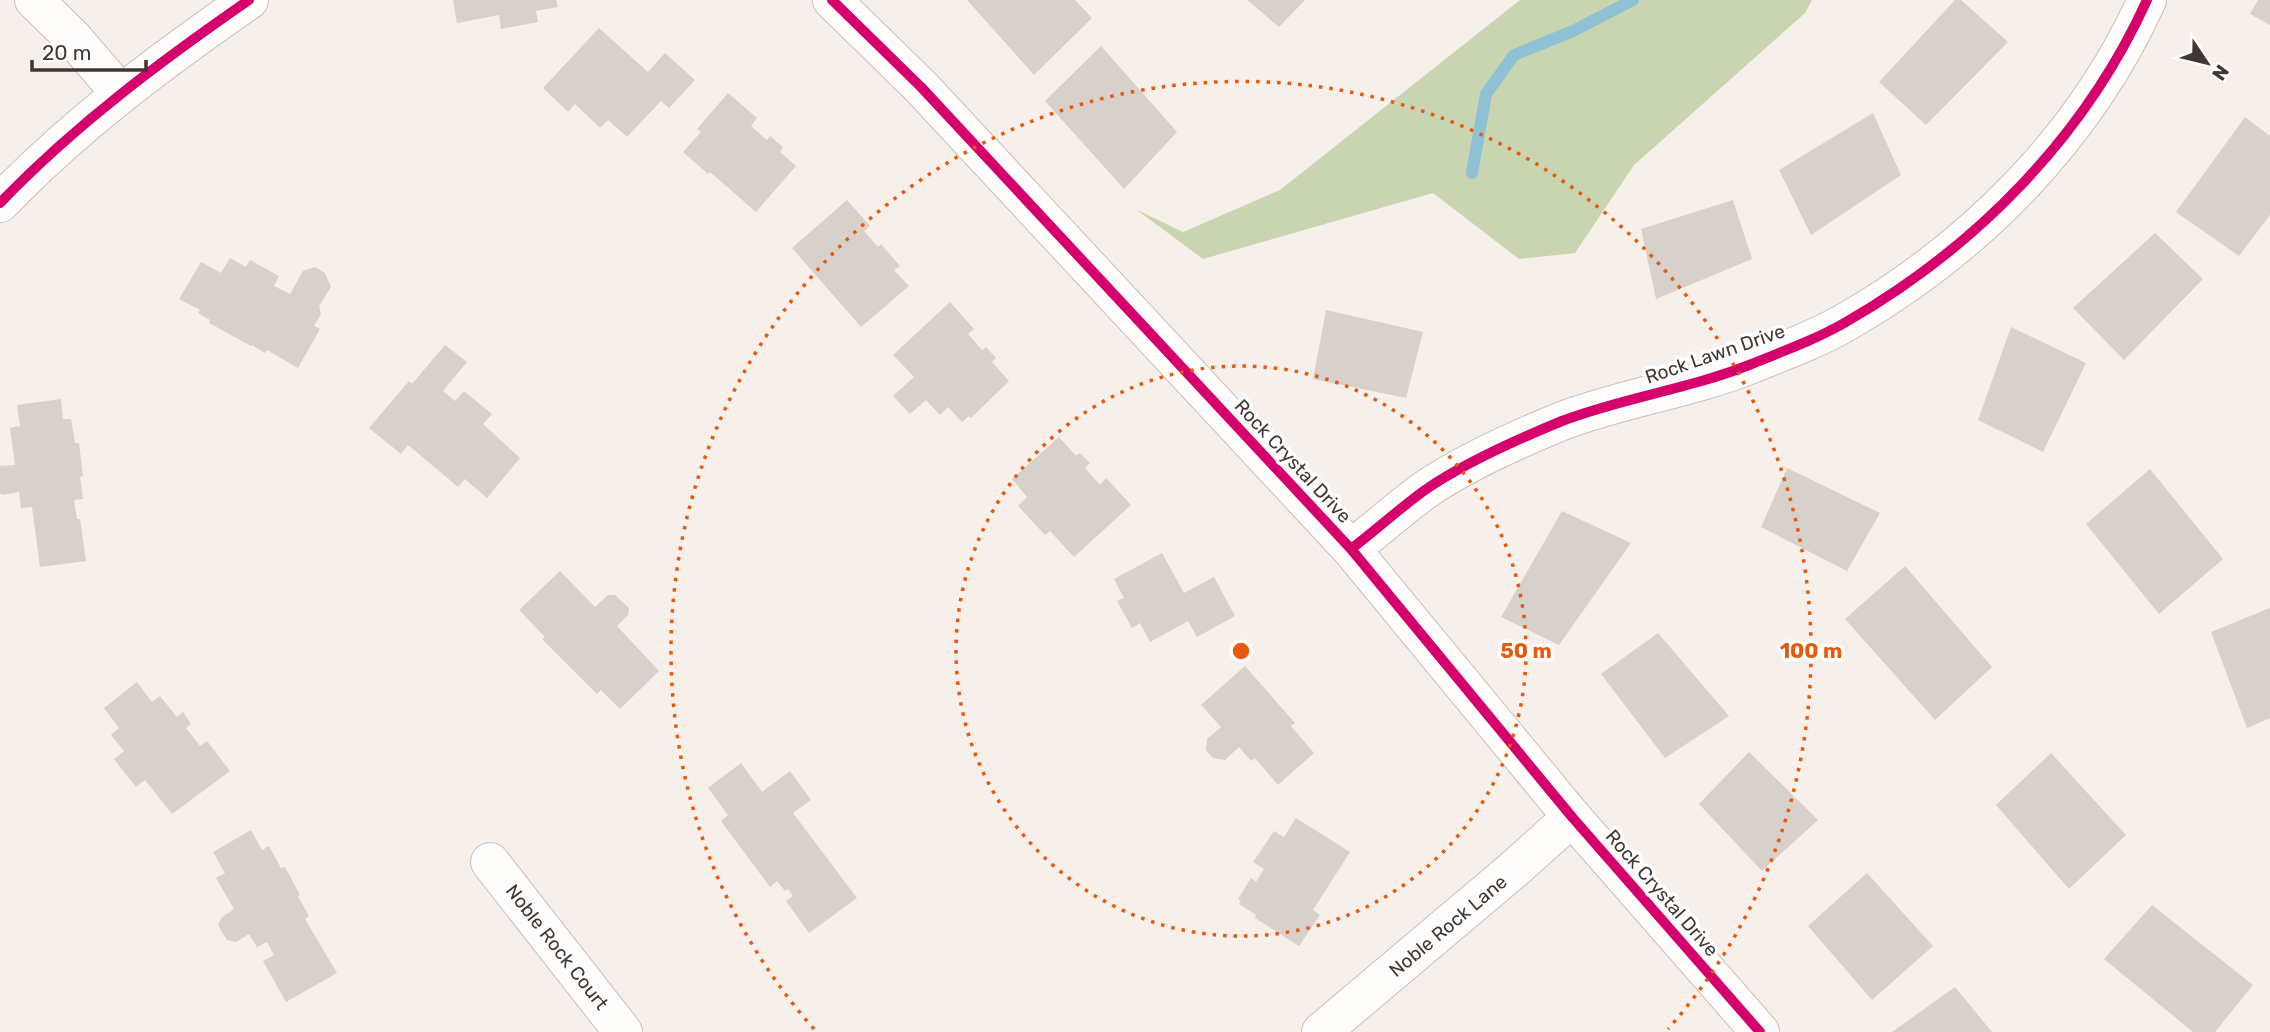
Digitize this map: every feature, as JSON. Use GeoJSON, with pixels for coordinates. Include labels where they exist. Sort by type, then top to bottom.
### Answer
{"type":"FeatureCollection","features":[{"type":"Feature","properties":{"kind":"street"},"geometry":{"type":"LineString","coordinates":[[34,0],[73,38],[120,93]]}},
{"type":"Feature","properties":{"kind":"street"},"geometry":{"type":"LineString","coordinates":[[0,203],[33,169],[120,93],[249,0]]}},
{"type":"Feature","properties":{"kind":"street","name":"Rock Crystal Drive"},"geometry":{"type":"LineString","coordinates":[[832,0],[921,87],[1351,549],[1572,817],[1760,1032]]}},
{"type":"Feature","properties":{"kind":"street","name":"Rock Lawn Drive"},"geometry":{"type":"LineString","coordinates":[[1351,549],[1425,490],[1462,467],[1563,421],[1746,366],[1806,341],[1845,323],[1934,264],[1977,229],[2021,186],[2057,145],[2103,82],[2147,0]]}},
{"type":"Feature","properties":{"kind":"street","name":"Noble Rock Lane"},"geometry":{"type":"LineString","coordinates":[[1321,1032],[1572,817]]}},
{"type":"Feature","properties":{"kind":"street","name":"Noble Rock Court"},"geometry":{"type":"LineString","coordinates":[[490,862],[623,1032]]}},
{"type":"Feature","properties":{"kind":"green space"},"geometry":{"type":"Polygon","coordinates":[[[1520,0],[1812,0],[1805,13],[1634,165],[1575,253],[1519,259],[1433,193],[1203,259],[1137,210],[1183,232],[1280,190],[1520,0]]]}},
{"type":"Feature","properties":{"kind":"building"},"geometry":{"type":"Polygon","coordinates":[[[453,0],[556,0],[558,7],[536,11],[538,22],[501,29],[499,15],[457,23],[453,0]]]}},
{"type":"Feature","properties":{"kind":"building"},"geometry":{"type":"Polygon","coordinates":[[[967,0],[1075,0],[1092,18],[1034,75],[967,0]]]}},
{"type":"Feature","properties":{"kind":"building"},"geometry":{"type":"Polygon","coordinates":[[[1247,0],[1305,0],[1279,27],[1247,0]]]}},
{"type":"Feature","properties":{"kind":"building"},"geometry":{"type":"Polygon","coordinates":[[[1955,0],[1961,0],[2008,42],[1926,125],[1879,82],[1955,0]]]}},
{"type":"Feature","properties":{"kind":"building"},"geometry":{"type":"Polygon","coordinates":[[[2258,0],[2270,0],[2270,25],[2250,14],[2258,0]]]}},
{"type":"Feature","properties":{"kind":"building"},"geometry":{"type":"Polygon","coordinates":[[[599,28],[648,72],[665,53],[695,80],[669,108],[661,101],[627,137],[608,120],[600,128],[575,104],[568,112],[543,88],[599,28]]]}},
{"type":"Feature","properties":{"kind":"building"},"geometry":{"type":"Polygon","coordinates":[[[1101,46],[1177,132],[1124,189],[1045,101],[1101,46]]]}},
{"type":"Feature","properties":{"kind":"building"},"geometry":{"type":"Polygon","coordinates":[[[728,93],[757,118],[751,126],[767,140],[770,136],[783,147],[780,152],[796,166],[756,212],[683,152],[701,132],[697,129],[728,93]]]}},
{"type":"Feature","properties":{"kind":"building"},"geometry":{"type":"Polygon","coordinates":[[[1873,113],[1901,175],[1811,235],[1779,170],[1873,113]]]}},
{"type":"Feature","properties":{"kind":"building"},"geometry":{"type":"Polygon","coordinates":[[[2245,117],[2270,136],[2270,215],[2239,256],[2176,212],[2245,117]]]}},
{"type":"Feature","properties":{"kind":"building"},"geometry":{"type":"Polygon","coordinates":[[[847,200],[870,226],[864,231],[878,247],[881,244],[900,266],[894,270],[909,286],[861,327],[792,248],[847,200]]]}},
{"type":"Feature","properties":{"kind":"building"},"geometry":{"type":"Polygon","coordinates":[[[1733,200],[1752,259],[1656,299],[1641,229],[1733,200]]]}},
{"type":"Feature","properties":{"kind":"building"},"geometry":{"type":"Polygon","coordinates":[[[2155,233],[2203,279],[2124,360],[2073,308],[2155,233]]]}},
{"type":"Feature","properties":{"kind":"building"},"geometry":{"type":"Polygon","coordinates":[[[230,258],[246,267],[250,260],[279,276],[274,286],[290,294],[303,271],[315,267],[325,273],[331,287],[319,306],[321,314],[314,326],[320,329],[298,368],[209,323],[210,320],[198,313],[200,310],[179,299],[201,262],[221,273],[230,258]]]}},
{"type":"Feature","properties":{"kind":"building"},"geometry":{"type":"Polygon","coordinates":[[[950,302],[974,329],[968,334],[982,350],[986,347],[996,358],[992,362],[1009,381],[971,418],[969,416],[962,422],[948,407],[940,415],[926,400],[910,414],[893,396],[914,377],[893,355],[950,302]]]}},
{"type":"Feature","properties":{"kind":"building"},"geometry":{"type":"Polygon","coordinates":[[[1326,310],[1423,332],[1406,398],[1313,379],[1326,310]]]}},
{"type":"Feature","properties":{"kind":"building"},"geometry":{"type":"Polygon","coordinates":[[[2011,327],[2086,363],[2043,452],[1978,420],[2011,327]]]}},
{"type":"Feature","properties":{"kind":"building"},"geometry":{"type":"Polygon","coordinates":[[[445,345],[467,362],[443,391],[455,401],[464,391],[492,414],[483,424],[520,458],[487,498],[465,479],[458,487],[408,445],[401,454],[369,428],[409,381],[412,384],[445,345]]]}},
{"type":"Feature","properties":{"kind":"building"},"geometry":{"type":"Polygon","coordinates":[[[61,399],[63,419],[71,419],[75,443],[79,443],[83,499],[74,500],[77,519],[80,519],[86,561],[40,567],[32,507],[21,508],[19,492],[2,495],[0,493],[0,466],[15,465],[10,428],[20,426],[17,405],[61,399]]]}},
{"type":"Feature","properties":{"kind":"building"},"geometry":{"type":"Polygon","coordinates":[[[1059,437],[1076,456],[1080,453],[1090,463],[1085,468],[1100,485],[1106,478],[1131,505],[1074,557],[1050,531],[1045,535],[1018,506],[1027,497],[1012,479],[1059,437]]]}},
{"type":"Feature","properties":{"kind":"building"},"geometry":{"type":"Polygon","coordinates":[[[1787,468],[1880,513],[1847,571],[1761,527],[1787,468]]]}},
{"type":"Feature","properties":{"kind":"building"},"geometry":{"type":"Polygon","coordinates":[[[2150,469],[2223,559],[2159,614],[2086,524],[2150,469]]]}},
{"type":"Feature","properties":{"kind":"building"},"geometry":{"type":"Polygon","coordinates":[[[1562,511],[1631,543],[1559,645],[1501,617],[1562,511]]]}},
{"type":"Feature","properties":{"kind":"building"},"geometry":{"type":"Polygon","coordinates":[[[1162,553],[1184,593],[1214,577],[1235,616],[1197,637],[1188,621],[1150,642],[1140,623],[1132,628],[1117,601],[1124,598],[1114,579],[1162,553]]]}},
{"type":"Feature","properties":{"kind":"building"},"geometry":{"type":"Polygon","coordinates":[[[1905,566],[1992,667],[1935,720],[1845,619],[1905,566]]]}},
{"type":"Feature","properties":{"kind":"building"},"geometry":{"type":"Polygon","coordinates":[[[560,571],[595,607],[608,595],[615,595],[629,608],[628,615],[617,626],[659,671],[620,709],[601,690],[597,694],[542,639],[545,637],[519,610],[560,571]]]}},
{"type":"Feature","properties":{"kind":"building"},"geometry":{"type":"Polygon","coordinates":[[[2270,608],[2270,718],[2247,728],[2211,632],[2270,608]]]}},
{"type":"Feature","properties":{"kind":"building"},"geometry":{"type":"Polygon","coordinates":[[[1658,633],[1729,716],[1665,758],[1601,674],[1658,633]]]}},
{"type":"Feature","properties":{"kind":"building"},"geometry":{"type":"Polygon","coordinates":[[[1245,666],[1295,723],[1291,726],[1314,753],[1278,785],[1255,758],[1251,761],[1239,747],[1225,760],[1213,758],[1206,750],[1207,739],[1221,727],[1201,705],[1245,666]]]}},
{"type":"Feature","properties":{"kind":"building"},"geometry":{"type":"Polygon","coordinates":[[[137,682],[152,702],[160,696],[177,717],[183,712],[191,724],[186,728],[200,746],[207,741],[230,771],[172,814],[145,780],[136,787],[114,759],[124,751],[111,735],[119,728],[104,708],[137,682]]]}},
{"type":"Feature","properties":{"kind":"building"},"geometry":{"type":"Polygon","coordinates":[[[1749,752],[1818,820],[1762,871],[1699,804],[1749,752]]]}},
{"type":"Feature","properties":{"kind":"building"},"geometry":{"type":"Polygon","coordinates":[[[2051,753],[2126,835],[2069,889],[1996,805],[2051,753]]]}},
{"type":"Feature","properties":{"kind":"building"},"geometry":{"type":"Polygon","coordinates":[[[741,763],[762,792],[790,771],[811,800],[793,813],[857,898],[809,933],[786,901],[793,896],[788,889],[785,891],[777,881],[770,887],[721,821],[728,815],[708,788],[741,763]]]}},
{"type":"Feature","properties":{"kind":"building"},"geometry":{"type":"Polygon","coordinates":[[[1296,818],[1350,852],[1313,910],[1320,915],[1299,946],[1255,918],[1256,915],[1239,904],[1241,901],[1238,899],[1251,878],[1256,882],[1264,869],[1253,862],[1274,831],[1284,837],[1296,818]]]}},
{"type":"Feature","properties":{"kind":"building"},"geometry":{"type":"Polygon","coordinates":[[[251,830],[262,850],[269,846],[281,868],[285,867],[309,916],[305,919],[337,973],[286,1002],[263,961],[274,955],[267,942],[257,947],[249,934],[236,942],[227,940],[218,925],[222,917],[234,909],[216,878],[225,873],[213,852],[251,830]]]}},
{"type":"Feature","properties":{"kind":"building"},"geometry":{"type":"Polygon","coordinates":[[[1867,873],[1933,946],[1872,1000],[1808,926],[1867,873]]]}},
{"type":"Feature","properties":{"kind":"building"},"geometry":{"type":"Polygon","coordinates":[[[2152,905],[2253,985],[2215,1032],[2193,1032],[2104,959],[2152,905]]]}},
{"type":"Feature","properties":{"kind":"building"},"geometry":{"type":"Polygon","coordinates":[[[1955,987],[1992,1032],[1892,1032],[1955,987]]]}},
{"type":"Feature","properties":{"kind":"waterway"},"geometry":{"type":"LineString","coordinates":[[1472,173],[1486,94],[1514,55],[1573,31],[1633,0]]}},
{"type":"Feature","properties":{"kind":"cycle path"},"geometry":{"type":"LineString","coordinates":[[0,203],[58,147],[120,95],[249,0]]}},
{"type":"Feature","properties":{"kind":"cycle path"},"geometry":{"type":"LineString","coordinates":[[832,0],[921,87],[1351,549],[1572,817],[1760,1032]]}},
{"type":"Feature","properties":{"kind":"cycle path"},"geometry":{"type":"LineString","coordinates":[[1351,549],[1425,490],[1474,461],[1562,421],[1703,381],[1749,365],[1834,328],[1893,293],[1939,260],[1982,224],[2022,185],[2059,143],[2122,50],[2147,0]]}}]}
